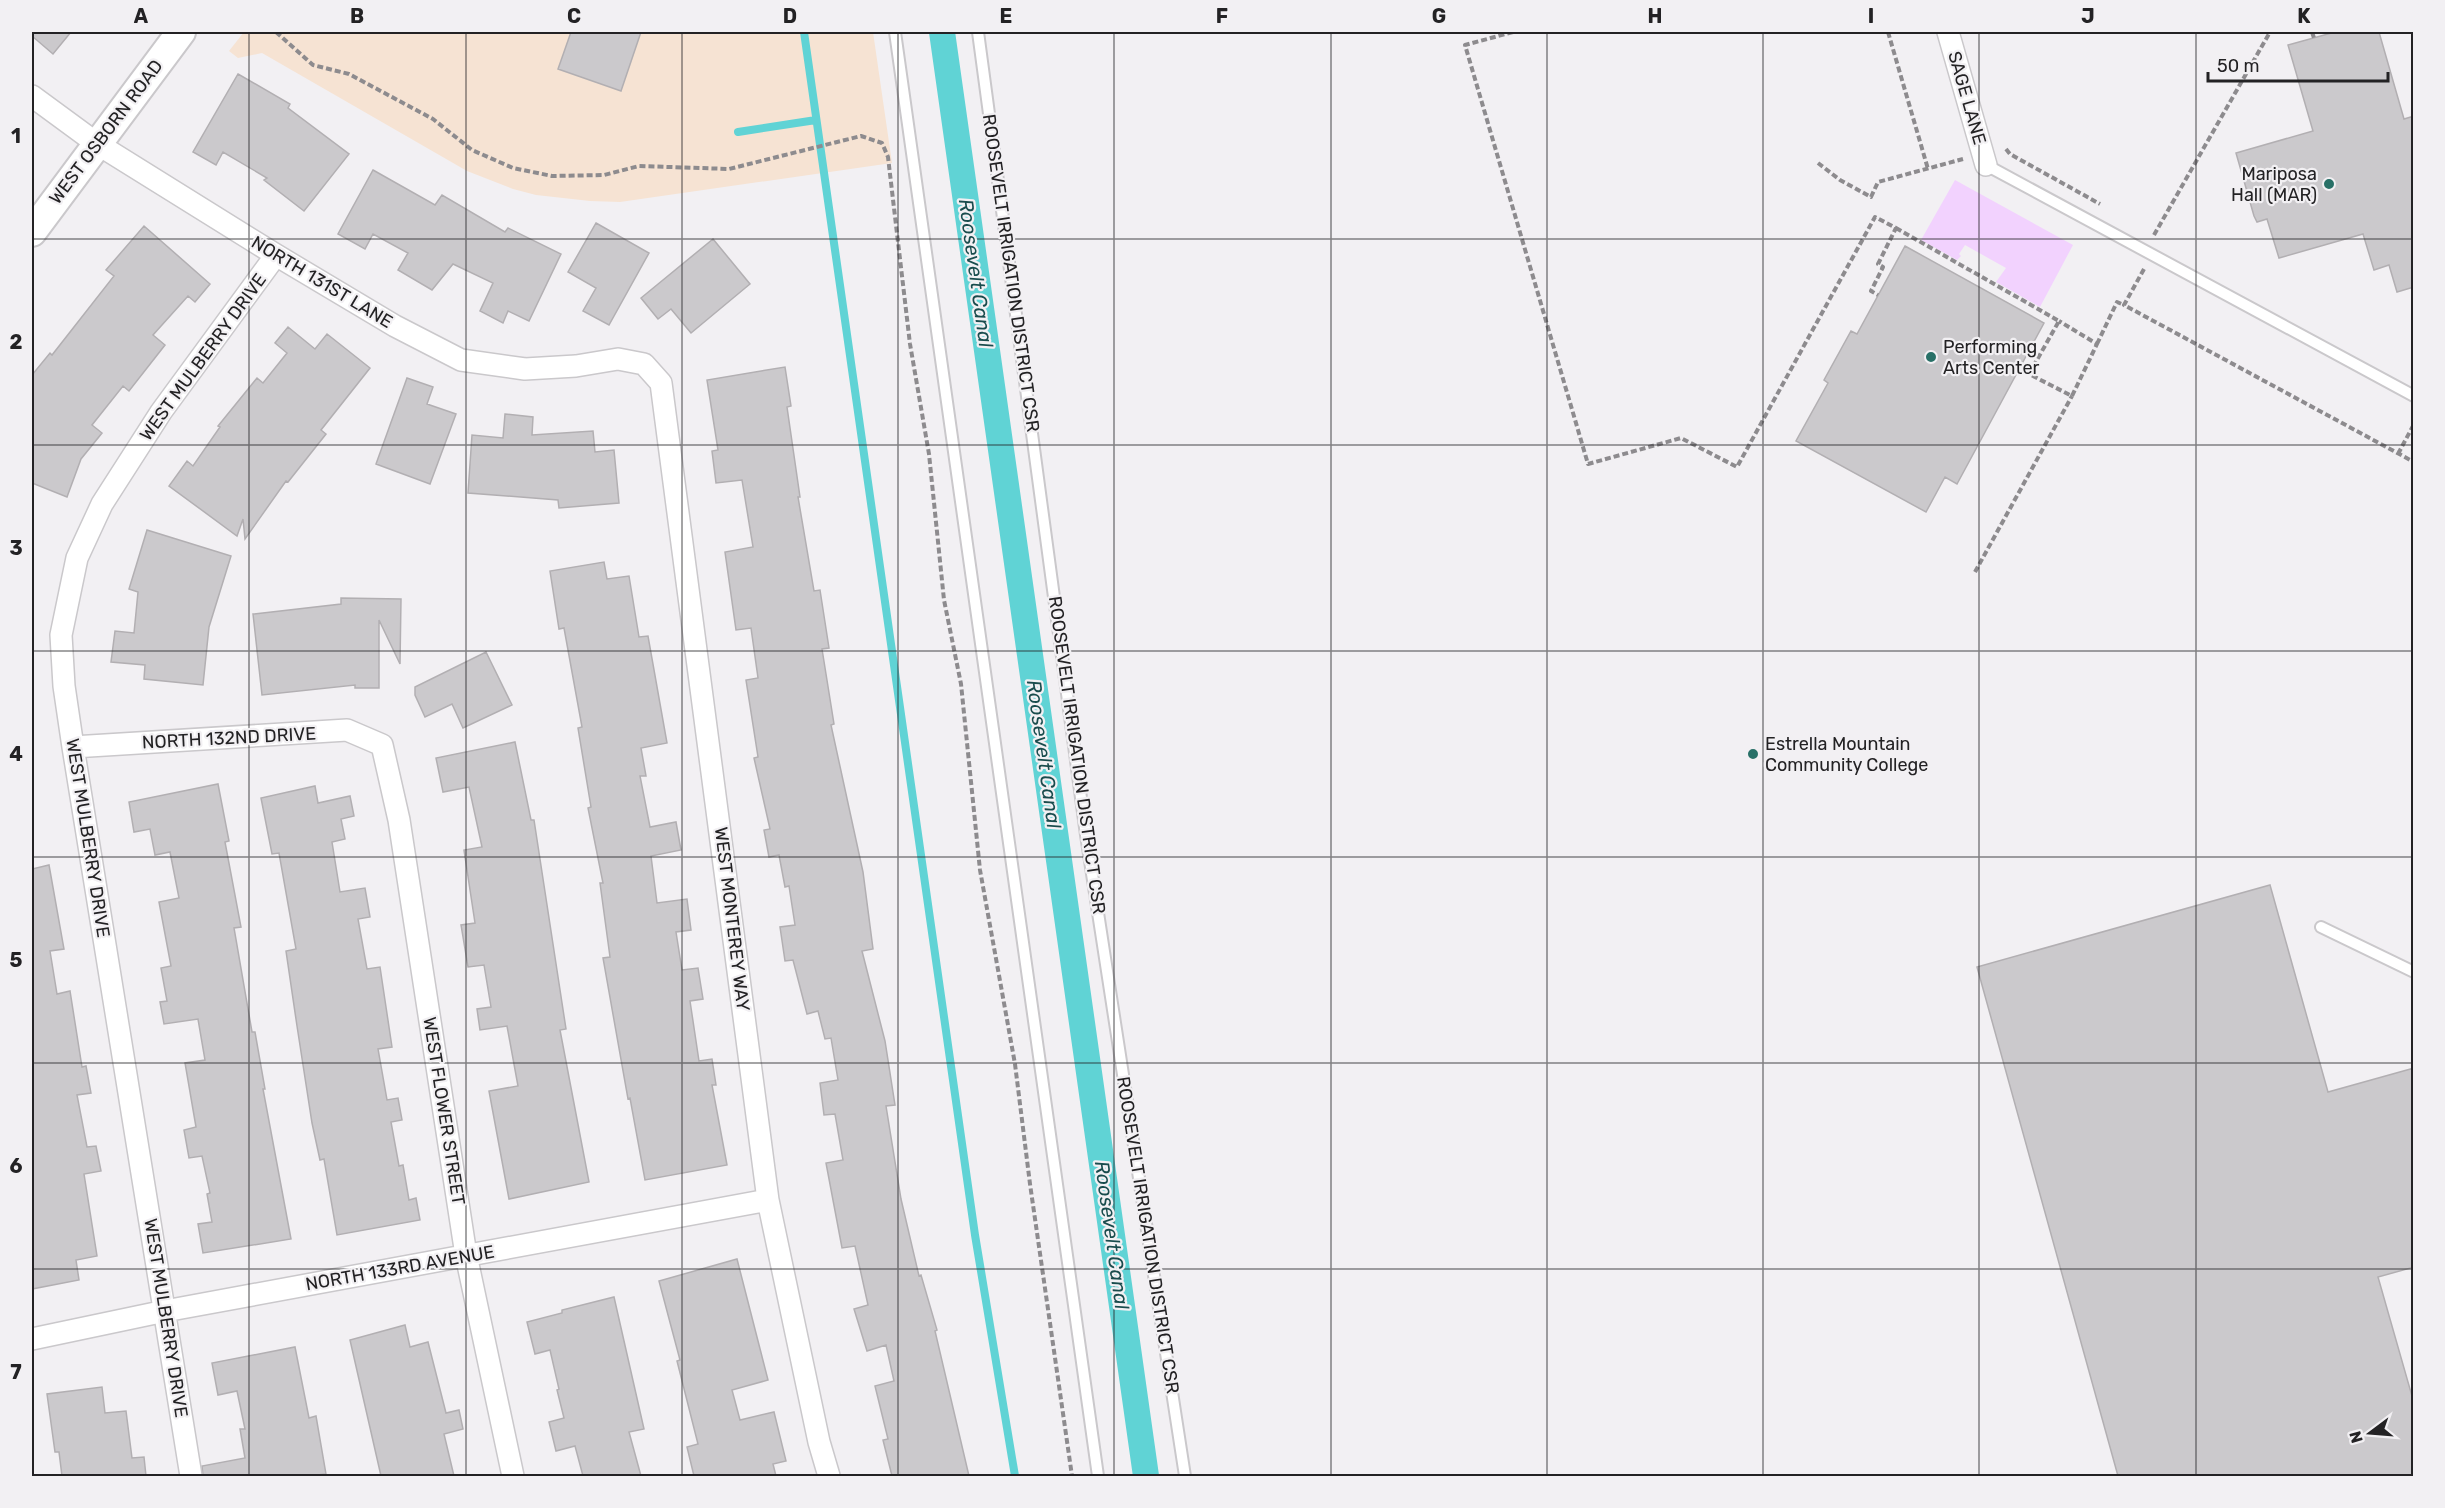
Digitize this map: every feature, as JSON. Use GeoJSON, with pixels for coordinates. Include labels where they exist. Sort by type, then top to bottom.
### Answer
{"type":"FeatureCollection","features":[{"type":"Feature","properties":{"kind":"street","name":"WEST OSBORN ROAD"},"geometry":{"type":"LineString","coordinates":[[32,232],[96,143],[181,32]]}},
{"type":"Feature","properties":{"kind":"street","name":"SAGE LANE"},"geometry":{"type":"LineString","coordinates":[[1948,32],[1984,160]]}},
{"type":"Feature","properties":{"kind":"street","name":"NORTH 131ST LANE"},"geometry":{"type":"LineString","coordinates":[[32,96],[96,143],[276,255],[395,326],[460,360],[525,369],[576,366],[618,359],[644,364]]}},
{"type":"Feature","properties":{"kind":"street","name":"WEST MULBERRY DRIVE"},"geometry":{"type":"LineString","coordinates":[[191,1476],[73,747],[64,686],[61,635],[77,558],[102,504],[161,412],[276,255]]}},
{"type":"Feature","properties":{"kind":"street","name":"WEST MONTEREY WAY"},"geometry":{"type":"LineString","coordinates":[[644,364],[661,383],[768,1200],[819,1442],[829,1476]]}},
{"type":"Feature","properties":{"kind":"street","name":"NORTH 132ND DRIVE"},"geometry":{"type":"LineString","coordinates":[[73,747],[347,730],[382,745]]}},
{"type":"Feature","properties":{"kind":"street","name":"WEST FLOWER STREET"},"geometry":{"type":"LineString","coordinates":[[382,745],[399,820],[466,1256],[513,1476]]}},
{"type":"Feature","properties":{"kind":"street","name":"NORTH 133RD AVENUE"},"geometry":{"type":"LineString","coordinates":[[32,1339],[165,1311],[768,1200]]}},
{"type":"Feature","properties":{"kind":"lane"},"geometry":{"type":"LineString","coordinates":[[895,32],[1013,886],[1098,1476]]}},
{"type":"Feature","properties":{"kind":"lane","name":"ROOSEVELT IRRIGATION DISTRICT CSR"},"geometry":{"type":"LineString","coordinates":[[978,32],[1086,835],[1185,1476]]}},
{"type":"Feature","properties":{"kind":"lane"},"geometry":{"type":"LineString","coordinates":[[1984,160],[2414,396]]}},
{"type":"Feature","properties":{"kind":"lane"},"geometry":{"type":"LineString","coordinates":[[2320,927],[2414,972]]}},
{"type":"Feature","properties":{"kind":"path"},"geometry":{"type":"LineString","coordinates":[[276,32],[313,65],[349,74],[433,119],[472,150],[513,168],[552,176],[604,175],[639,166],[729,169],[861,136],[882,143],[888,157],[910,344],[929,454],[944,600],[961,684],[980,870],[1015,1064],[1072,1476]]}},
{"type":"Feature","properties":{"kind":"path"},"geometry":{"type":"LineString","coordinates":[[1513,32],[1465,45],[1588,464],[1681,438],[1737,467],[1875,218],[2097,344]]}},
{"type":"Feature","properties":{"kind":"path"},"geometry":{"type":"LineString","coordinates":[[1888,32],[1928,169]]}},
{"type":"Feature","properties":{"kind":"path"},"geometry":{"type":"LineString","coordinates":[[2154,235],[2270,32]]}},
{"type":"Feature","properties":{"kind":"path"},"geometry":{"type":"LineString","coordinates":[[2312,32],[2314,38]]}},
{"type":"Feature","properties":{"kind":"path"},"geometry":{"type":"LineString","coordinates":[[1818,163],[1840,180],[1871,197],[1878,182],[1928,169],[1984,160]]}},
{"type":"Feature","properties":{"kind":"path"},"geometry":{"type":"LineString","coordinates":[[1878,295],[1871,291],[1884,267],[1878,264],[1896,228]]}},
{"type":"Feature","properties":{"kind":"path"},"geometry":{"type":"LineString","coordinates":[[2124,305],[2153,254]]}},
{"type":"Feature","properties":{"kind":"path"},"geometry":{"type":"LineString","coordinates":[[1975,572],[2072,396],[2117,302],[2414,462]]}},
{"type":"Feature","properties":{"kind":"path"},"geometry":{"type":"LineString","coordinates":[[2059,321],[2029,374],[2072,396]]}},
{"type":"Feature","properties":{"kind":"path"},"geometry":{"type":"LineString","coordinates":[[2398,454],[2414,424]]}},
{"type":"Feature","properties":{"kind":"shaded area"},"geometry":{"type":"Polygon","coordinates":[[[244,32],[873,32],[892,163],[620,202],[536,195],[513,189],[467,171],[262,53],[238,58],[229,51],[244,32]]]}},
{"type":"Feature","properties":{"kind":"shaded area"},"geometry":{"type":"Polygon","coordinates":[[[1955,180],[2073,245],[2040,307],[1996,282],[2006,268],[1965,245],[1957,260],[1921,240],[1955,180]]]}},
{"type":"Feature","properties":{"kind":"building"},"geometry":{"type":"Polygon","coordinates":[[[32,32],[71,32],[53,54],[32,36],[32,32]]]}},
{"type":"Feature","properties":{"kind":"building"},"geometry":{"type":"Polygon","coordinates":[[[571,32],[641,32],[621,91],[558,69],[571,32]]]}},
{"type":"Feature","properties":{"kind":"building","name":"Mariposa Hall (MAR)"},"geometry":{"type":"Polygon","coordinates":[[[2335,32],[2379,32],[2404,119],[2414,116],[2414,287],[2397,292],[2389,265],[2374,270],[2363,234],[2279,258],[2267,219],[2257,222],[2254,216],[2236,153],[2313,131],[2288,45],[2335,32]]]}},
{"type":"Feature","properties":{"kind":"building"},"geometry":{"type":"Polygon","coordinates":[[[238,74],[290,104],[288,108],[349,154],[304,211],[264,180],[267,178],[223,152],[216,165],[193,152],[238,74]]]}},
{"type":"Feature","properties":{"kind":"building"},"geometry":{"type":"Polygon","coordinates":[[[373,170],[435,205],[442,195],[505,232],[508,228],[561,254],[529,321],[508,311],[503,323],[480,311],[493,283],[453,264],[432,290],[398,270],[408,253],[373,234],[365,249],[338,234],[373,170]]]}},
{"type":"Feature","properties":{"kind":"building"},"geometry":{"type":"Polygon","coordinates":[[[596,223],[649,253],[609,325],[583,311],[596,288],[568,272],[596,223]]]}},
{"type":"Feature","properties":{"kind":"building"},"geometry":{"type":"Polygon","coordinates":[[[144,226],[210,284],[195,302],[188,296],[153,335],[165,345],[129,391],[123,386],[92,425],[102,433],[81,459],[67,497],[32,483],[32,375],[50,353],[52,355],[114,276],[106,270],[144,226]]]}},
{"type":"Feature","properties":{"kind":"building"},"geometry":{"type":"Polygon","coordinates":[[[713,239],[750,284],[691,333],[671,309],[658,319],[641,298],[713,239]]]}},
{"type":"Feature","properties":{"kind":"building","name":"Performing Arts Center"},"geometry":{"type":"Polygon","coordinates":[[[1905,246],[2044,323],[1957,484],[1945,477],[1926,512],[1796,441],[1828,383],[1824,380],[1851,331],[1857,334],[1905,246]]]}},
{"type":"Feature","properties":{"kind":"building"},"geometry":{"type":"Polygon","coordinates":[[[288,327],[315,349],[327,334],[370,368],[321,430],[326,434],[288,482],[286,481],[245,539],[243,519],[237,536],[169,486],[187,461],[193,466],[220,427],[218,426],[257,378],[263,383],[287,353],[275,343],[288,327]]]}},
{"type":"Feature","properties":{"kind":"building"},"geometry":{"type":"Polygon","coordinates":[[[785,367],[791,406],[787,407],[800,497],[798,497],[814,591],[820,590],[829,648],[822,649],[834,724],[831,725],[863,872],[873,949],[862,951],[885,1041],[895,1105],[886,1106],[901,1199],[919,1276],[921,1275],[937,1330],[935,1331],[969,1476],[892,1476],[883,1440],[888,1439],[875,1386],[894,1381],[886,1345],[867,1351],[854,1309],[868,1305],[855,1246],[842,1248],[826,1163],[843,1160],[835,1114],[824,1115],[820,1083],[838,1080],[831,1038],[825,1039],[818,1011],[807,1014],[793,960],[785,961],[780,927],[795,925],[789,886],[785,887],[779,855],[769,857],[764,830],[770,829],[754,758],[758,757],[746,680],[758,678],[751,628],[736,630],[725,552],[753,547],[742,480],[716,483],[712,451],[718,450],[707,380],[785,367]]]}},
{"type":"Feature","properties":{"kind":"building"},"geometry":{"type":"Polygon","coordinates":[[[407,378],[433,387],[427,404],[456,414],[430,484],[376,464],[407,378]]]}},
{"type":"Feature","properties":{"kind":"building"},"geometry":{"type":"Polygon","coordinates":[[[505,414],[533,417],[532,435],[593,431],[595,452],[614,450],[619,503],[559,508],[558,500],[468,493],[472,435],[503,438],[505,414]]]}},
{"type":"Feature","properties":{"kind":"building"},"geometry":{"type":"Polygon","coordinates":[[[147,530],[231,556],[209,627],[203,685],[144,679],[145,665],[111,662],[115,631],[134,633],[138,592],[129,589],[147,530]]]}},
{"type":"Feature","properties":{"kind":"building"},"geometry":{"type":"Polygon","coordinates":[[[604,562],[607,579],[629,576],[639,637],[648,636],[667,743],[641,748],[646,776],[640,776],[650,827],[676,822],[681,850],[651,856],[657,903],[687,899],[691,930],[676,932],[682,970],[698,968],[703,999],[690,1001],[699,1061],[712,1059],[716,1085],[712,1085],[727,1165],[645,1180],[603,958],[610,957],[600,883],[603,883],[588,808],[591,807],[578,728],[582,727],[564,628],[559,629],[550,571],[604,562]]]}},
{"type":"Feature","properties":{"kind":"building"},"geometry":{"type":"Polygon","coordinates":[[[341,598],[401,599],[400,664],[379,620],[379,688],[355,688],[355,685],[262,695],[253,614],[341,604],[341,598]]]}},
{"type":"Feature","properties":{"kind":"building"},"geometry":{"type":"Polygon","coordinates":[[[486,652],[512,705],[463,728],[452,704],[425,717],[415,695],[415,687],[486,652]]]}},
{"type":"Feature","properties":{"kind":"building"},"geometry":{"type":"Polygon","coordinates":[[[515,742],[531,820],[534,820],[566,1029],[560,1030],[589,1182],[509,1199],[489,1091],[518,1086],[507,1026],[480,1030],[477,1009],[491,1007],[484,965],[468,967],[461,925],[475,923],[464,850],[482,847],[469,787],[443,792],[436,758],[515,742]]]}},
{"type":"Feature","properties":{"kind":"building"},"geometry":{"type":"Polygon","coordinates":[[[218,784],[229,841],[225,842],[241,927],[234,928],[252,1032],[255,1032],[265,1089],[263,1089],[291,1239],[203,1253],[198,1224],[212,1222],[207,1194],[210,1193],[202,1156],[189,1158],[184,1130],[196,1127],[185,1063],[205,1060],[198,1019],[164,1024],[160,1002],[167,1001],[161,968],[171,966],[159,902],[179,898],[170,852],[155,855],[150,829],[134,832],[129,802],[218,784]]]}},
{"type":"Feature","properties":{"kind":"building"},"geometry":{"type":"Polygon","coordinates":[[[315,786],[318,803],[350,796],[354,816],[341,819],[345,839],[332,842],[340,892],[365,888],[370,917],[358,919],[367,969],[380,967],[392,1047],[378,1049],[387,1100],[398,1098],[402,1120],[391,1122],[399,1166],[403,1165],[409,1200],[416,1198],[420,1220],[337,1235],[324,1159],[320,1160],[312,1123],[286,951],[296,949],[279,853],[272,854],[261,798],[315,786]]]}},
{"type":"Feature","properties":{"kind":"building"},"geometry":{"type":"Polygon","coordinates":[[[49,865],[64,949],[50,951],[57,994],[70,991],[82,1067],[86,1066],[91,1093],[77,1095],[87,1147],[96,1146],[101,1171],[84,1174],[97,1256],[76,1260],[79,1280],[32,1289],[32,869],[49,865]]]}},
{"type":"Feature","properties":{"kind":"building"},"geometry":{"type":"Polygon","coordinates":[[[2270,885],[2328,1092],[2414,1068],[2414,1267],[2378,1277],[2414,1403],[2414,1476],[2118,1476],[1977,967],[2270,885]]]}},
{"type":"Feature","properties":{"kind":"building"},"geometry":{"type":"Polygon","coordinates":[[[737,1259],[768,1380],[732,1390],[740,1420],[774,1412],[786,1461],[773,1464],[776,1476],[694,1476],[687,1447],[698,1444],[677,1361],[680,1360],[659,1281],[737,1259]]]}},
{"type":"Feature","properties":{"kind":"building"},"geometry":{"type":"Polygon","coordinates":[[[614,1297],[644,1429],[629,1432],[641,1476],[583,1476],[575,1446],[556,1451],[549,1422],[564,1418],[557,1390],[559,1389],[550,1350],[535,1354],[527,1322],[562,1313],[562,1310],[614,1297]]]}},
{"type":"Feature","properties":{"kind":"building"},"geometry":{"type":"Polygon","coordinates":[[[405,1325],[410,1347],[428,1342],[446,1413],[459,1410],[463,1429],[444,1434],[454,1476],[381,1476],[350,1340],[405,1325]]]}},
{"type":"Feature","properties":{"kind":"building"},"geometry":{"type":"Polygon","coordinates":[[[295,1347],[309,1418],[316,1416],[326,1474],[203,1476],[202,1466],[245,1458],[240,1429],[245,1429],[237,1391],[218,1395],[212,1363],[295,1347]]]}},
{"type":"Feature","properties":{"kind":"building"},"geometry":{"type":"Polygon","coordinates":[[[102,1387],[105,1413],[126,1411],[132,1458],[144,1457],[146,1476],[62,1476],[59,1452],[55,1452],[47,1394],[102,1387]]]}},
{"type":"Feature","properties":{"kind":"waterway"},"geometry":{"type":"LineString","coordinates":[[804,32],[975,1235],[1015,1476]]}},
{"type":"Feature","properties":{"kind":"waterway","name":"Roosevelt Canal"},"geometry":{"type":"LineString","coordinates":[[942,32],[1146,1476]]}},
{"type":"Feature","properties":{"kind":"waterway"},"geometry":{"type":"LineString","coordinates":[[738,132],[816,120]]}},
{"type":"Feature","properties":{"kind":"place","name":"Mariposa Hall (MAR)"},"geometry":{"type":"Point","coordinates":[2329,184]}},
{"type":"Feature","properties":{"kind":"place","name":"Performing Arts Center"},"geometry":{"type":"Point","coordinates":[1931,357]}},
{"type":"Feature","properties":{"kind":"place","name":"Estrella Mountain Community College"},"geometry":{"type":"Point","coordinates":[1753,754]}}]}
